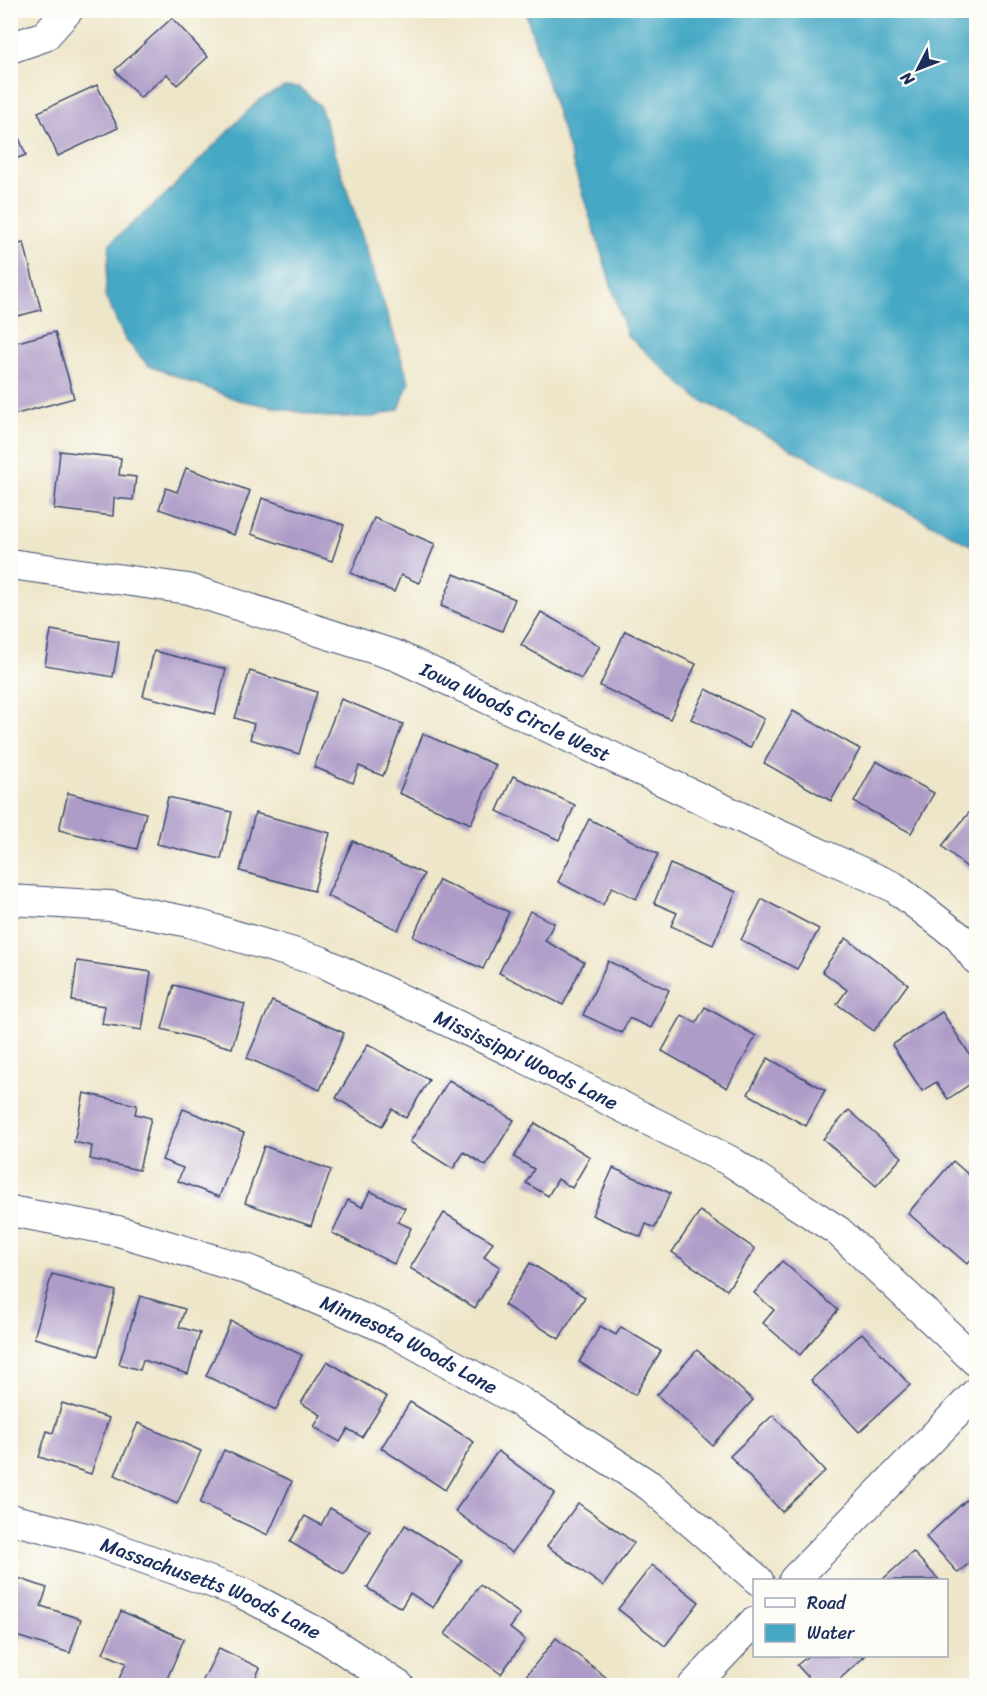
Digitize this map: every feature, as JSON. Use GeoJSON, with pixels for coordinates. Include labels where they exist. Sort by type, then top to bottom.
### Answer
{"type":"FeatureCollection","features":[{"type":"Feature","properties":{"kind":"street"},"geometry":{"type":"LineString","coordinates":[[10,48],[45,36],[68,10]]}},
{"type":"Feature","properties":{"kind":"street","name":"Iowa Woods Circle West"},"geometry":{"type":"LineString","coordinates":[[10,564],[188,589],[397,656],[894,887],[960,938],[976,959]]}},
{"type":"Feature","properties":{"kind":"street","name":"Mississippi Woods Lane"},"geometry":{"type":"LineString","coordinates":[[10,900],[110,906],[189,922],[320,961],[511,1051],[730,1161],[838,1231],[976,1361]]}},
{"type":"Feature","properties":{"kind":"street","name":"Minnesota Woods Lane"},"geometry":{"type":"LineString","coordinates":[[10,1211],[118,1231],[248,1270],[388,1329],[522,1403],[650,1486],[756,1579]]}},
{"type":"Feature","properties":{"kind":"street"},"geometry":{"type":"LineString","coordinates":[[796,1579],[976,1393]]}},
{"type":"Feature","properties":{"kind":"street","name":"Massachusetts Woods Lane"},"geometry":{"type":"LineString","coordinates":[[10,1519],[90,1539],[242,1593],[318,1633],[399,1686]]}},
{"type":"Feature","properties":{"kind":"street"},"geometry":{"type":"LineString","coordinates":[[693,1686],[753,1623]]}},
{"type":"Feature","properties":{"kind":"water"},"geometry":{"type":"Polygon","coordinates":[[[525,11],[976,11],[976,548],[697,398],[627,335],[525,11]]]}},
{"type":"Feature","properties":{"kind":"water"},"geometry":{"type":"Polygon","coordinates":[[[284,87],[299,87],[320,106],[409,382],[399,409],[374,417],[325,417],[238,400],[148,365],[125,339],[105,296],[110,243],[162,198],[259,100],[284,87]]]}},
{"type":"Feature","properties":{"kind":"building"},"geometry":{"type":"Polygon","coordinates":[[[172,18],[208,57],[177,85],[167,74],[140,98],[115,70],[172,18]]]}},
{"type":"Feature","properties":{"kind":"building"},"geometry":{"type":"Polygon","coordinates":[[[97,85],[118,128],[58,156],[38,112],[97,85]]]}},
{"type":"Feature","properties":{"kind":"building"},"geometry":{"type":"Polygon","coordinates":[[[10,116],[26,155],[10,161],[10,116]]]}},
{"type":"Feature","properties":{"kind":"building"},"geometry":{"type":"Polygon","coordinates":[[[24,243],[41,310],[10,318],[10,246],[24,243]]]}},
{"type":"Feature","properties":{"kind":"building"},"geometry":{"type":"Polygon","coordinates":[[[55,332],[74,398],[13,415],[10,404],[10,344],[55,332]]]}},
{"type":"Feature","properties":{"kind":"building"},"geometry":{"type":"Polygon","coordinates":[[[60,451],[121,458],[119,475],[136,477],[133,500],[114,498],[113,516],[54,509],[60,451]]]}},
{"type":"Feature","properties":{"kind":"building"},"geometry":{"type":"Polygon","coordinates":[[[186,468],[250,491],[234,535],[159,509],[166,488],[177,492],[186,468]]]}},
{"type":"Feature","properties":{"kind":"building"},"geometry":{"type":"Polygon","coordinates":[[[262,498],[344,525],[332,561],[251,534],[262,498]]]}},
{"type":"Feature","properties":{"kind":"building"},"geometry":{"type":"Polygon","coordinates":[[[374,518],[435,544],[419,583],[401,575],[394,592],[351,573],[374,518]]]}},
{"type":"Feature","properties":{"kind":"building"},"geometry":{"type":"Polygon","coordinates":[[[454,574],[515,599],[502,631],[441,606],[454,574]]]}},
{"type":"Feature","properties":{"kind":"building"},"geometry":{"type":"Polygon","coordinates":[[[541,612],[600,646],[581,679],[521,645],[541,612]]]}},
{"type":"Feature","properties":{"kind":"building"},"geometry":{"type":"Polygon","coordinates":[[[51,630],[119,642],[113,677],[45,665],[51,630]]]}},
{"type":"Feature","properties":{"kind":"building"},"geometry":{"type":"Polygon","coordinates":[[[625,631],[696,664],[670,719],[600,686],[625,631]]]}},
{"type":"Feature","properties":{"kind":"building"},"geometry":{"type":"Polygon","coordinates":[[[154,651],[226,669],[215,714],[143,696],[154,651]]]}},
{"type":"Feature","properties":{"kind":"building"},"geometry":{"type":"Polygon","coordinates":[[[250,671],[317,692],[299,754],[250,739],[254,724],[235,718],[250,671]]]}},
{"type":"Feature","properties":{"kind":"building"},"geometry":{"type":"Polygon","coordinates":[[[706,689],[764,719],[750,748],[691,719],[706,689]]]}},
{"type":"Feature","properties":{"kind":"building"},"geometry":{"type":"Polygon","coordinates":[[[341,699],[403,724],[383,776],[359,766],[353,783],[314,767],[341,699]]]}},
{"type":"Feature","properties":{"kind":"building"},"geometry":{"type":"Polygon","coordinates":[[[793,711],[860,749],[831,801],[764,763],[793,711]]]}},
{"type":"Feature","properties":{"kind":"building"},"geometry":{"type":"Polygon","coordinates":[[[423,734],[496,765],[471,824],[399,793],[423,734]]]}},
{"type":"Feature","properties":{"kind":"building"},"geometry":{"type":"Polygon","coordinates":[[[876,761],[934,793],[911,833],[854,802],[876,761]]]}},
{"type":"Feature","properties":{"kind":"building"},"geometry":{"type":"Polygon","coordinates":[[[513,776],[575,805],[559,840],[497,811],[513,776]]]}},
{"type":"Feature","properties":{"kind":"building"},"geometry":{"type":"Polygon","coordinates":[[[68,793],[146,813],[137,849],[59,830],[68,793]]]}},
{"type":"Feature","properties":{"kind":"building"},"geometry":{"type":"Polygon","coordinates":[[[168,797],[232,812],[221,859],[157,844],[168,797]]]}},
{"type":"Feature","properties":{"kind":"building"},"geometry":{"type":"Polygon","coordinates":[[[976,804],[976,875],[942,846],[976,804]]]}},
{"type":"Feature","properties":{"kind":"building"},"geometry":{"type":"Polygon","coordinates":[[[255,813],[330,833],[314,891],[240,871],[255,813]]]}},
{"type":"Feature","properties":{"kind":"building"},"geometry":{"type":"Polygon","coordinates":[[[589,819],[658,854],[636,899],[612,887],[603,905],[558,882],[589,819]]]}},
{"type":"Feature","properties":{"kind":"building"},"geometry":{"type":"Polygon","coordinates":[[[353,841],[424,874],[398,930],[327,896],[353,841]]]}},
{"type":"Feature","properties":{"kind":"building"},"geometry":{"type":"Polygon","coordinates":[[[670,864],[736,892],[713,945],[671,926],[677,913],[654,903],[670,864]]]}},
{"type":"Feature","properties":{"kind":"building"},"geometry":{"type":"Polygon","coordinates":[[[439,880],[509,912],[483,969],[413,937],[439,880]]]}},
{"type":"Feature","properties":{"kind":"building"},"geometry":{"type":"Polygon","coordinates":[[[762,899],[819,929],[797,969],[741,940],[762,899]]]}},
{"type":"Feature","properties":{"kind":"building"},"geometry":{"type":"Polygon","coordinates":[[[530,911],[554,923],[545,941],[584,962],[563,1005],[499,973],[530,911]]]}},
{"type":"Feature","properties":{"kind":"building"},"geometry":{"type":"Polygon","coordinates":[[[846,938],[908,984],[874,1031],[837,1004],[847,990],[822,971],[846,938]]]}},
{"type":"Feature","properties":{"kind":"building"},"geometry":{"type":"Polygon","coordinates":[[[77,961],[151,972],[142,1030],[102,1024],[105,1006],[72,1001],[77,961]]]}},
{"type":"Feature","properties":{"kind":"building"},"geometry":{"type":"Polygon","coordinates":[[[608,961],[669,990],[651,1028],[629,1018],[622,1033],[583,1015],[608,961]]]}},
{"type":"Feature","properties":{"kind":"building"},"geometry":{"type":"Polygon","coordinates":[[[174,985],[245,1004],[232,1048],[162,1029],[174,985]]]}},
{"type":"Feature","properties":{"kind":"building"},"geometry":{"type":"Polygon","coordinates":[[[272,1001],[344,1033],[320,1090],[247,1058],[272,1001]]]}},
{"type":"Feature","properties":{"kind":"building"},"geometry":{"type":"Polygon","coordinates":[[[705,1007],[756,1036],[727,1088],[662,1051],[682,1015],[696,1023],[705,1007]]]}},
{"type":"Feature","properties":{"kind":"building"},"geometry":{"type":"Polygon","coordinates":[[[942,1012],[976,1064],[976,1080],[948,1099],[936,1082],[922,1091],[892,1045],[942,1012]]]}},
{"type":"Feature","properties":{"kind":"building"},"geometry":{"type":"Polygon","coordinates":[[[368,1044],[429,1080],[406,1118],[392,1109],[382,1126],[336,1098],[368,1044]]]}},
{"type":"Feature","properties":{"kind":"building"},"geometry":{"type":"Polygon","coordinates":[[[768,1058],[825,1090],[806,1126],[748,1094],[768,1058]]]}},
{"type":"Feature","properties":{"kind":"building"},"geometry":{"type":"Polygon","coordinates":[[[449,1080],[514,1120],[486,1166],[464,1152],[453,1169],[410,1142],[449,1080]]]}},
{"type":"Feature","properties":{"kind":"building"},"geometry":{"type":"Polygon","coordinates":[[[84,1093],[137,1105],[135,1114],[151,1118],[139,1170],[90,1159],[92,1146],[74,1142],[84,1093]]]}},
{"type":"Feature","properties":{"kind":"building"},"geometry":{"type":"Polygon","coordinates":[[[183,1109],[244,1133],[219,1197],[178,1181],[183,1168],[162,1160],[183,1109]]]}},
{"type":"Feature","properties":{"kind":"building"},"geometry":{"type":"Polygon","coordinates":[[[849,1110],[902,1157],[876,1186],[823,1139],[849,1110]]]}},
{"type":"Feature","properties":{"kind":"building"},"geometry":{"type":"Polygon","coordinates":[[[535,1123],[590,1157],[572,1188],[558,1179],[548,1196],[526,1183],[534,1169],[514,1157],[535,1123]]]}},
{"type":"Feature","properties":{"kind":"building"},"geometry":{"type":"Polygon","coordinates":[[[264,1146],[331,1170],[311,1226],[245,1203],[264,1146]]]}},
{"type":"Feature","properties":{"kind":"building"},"geometry":{"type":"Polygon","coordinates":[[[953,1161],[970,1176],[976,1168],[976,1253],[967,1264],[908,1213],[953,1161]]]}},
{"type":"Feature","properties":{"kind":"building"},"geometry":{"type":"Polygon","coordinates":[[[613,1168],[670,1193],[655,1228],[646,1224],[641,1237],[592,1215],[613,1168]]]}},
{"type":"Feature","properties":{"kind":"building"},"geometry":{"type":"Polygon","coordinates":[[[370,1191],[405,1208],[398,1222],[411,1228],[394,1264],[332,1233],[348,1200],[362,1207],[370,1191]]]}},
{"type":"Feature","properties":{"kind":"building"},"geometry":{"type":"Polygon","coordinates":[[[700,1211],[755,1249],[727,1290],[672,1252],[700,1211]]]}},
{"type":"Feature","properties":{"kind":"building"},"geometry":{"type":"Polygon","coordinates":[[[444,1213],[493,1242],[484,1257],[500,1267],[475,1308],[410,1268],[444,1213]]]}},
{"type":"Feature","properties":{"kind":"building"},"geometry":{"type":"Polygon","coordinates":[[[782,1261],[838,1310],[800,1355],[763,1323],[774,1310],[754,1293],[782,1261]]]}},
{"type":"Feature","properties":{"kind":"building"},"geometry":{"type":"Polygon","coordinates":[[[530,1263],[585,1297],[559,1339],[504,1305],[530,1263]]]}},
{"type":"Feature","properties":{"kind":"building"},"geometry":{"type":"Polygon","coordinates":[[[52,1274],[116,1291],[98,1356],[34,1338],[52,1274]]]}},
{"type":"Feature","properties":{"kind":"building"},"geometry":{"type":"Polygon","coordinates":[[[140,1296],[185,1309],[179,1327],[200,1333],[188,1374],[143,1360],[140,1370],[119,1364],[140,1296]]]}},
{"type":"Feature","properties":{"kind":"building"},"geometry":{"type":"Polygon","coordinates":[[[231,1321],[302,1355],[276,1410],[206,1376],[231,1321]]]}},
{"type":"Feature","properties":{"kind":"building"},"geometry":{"type":"Polygon","coordinates":[[[600,1326],[616,1335],[621,1327],[661,1351],[635,1395],[579,1362],[600,1326]]]}},
{"type":"Feature","properties":{"kind":"building"},"geometry":{"type":"Polygon","coordinates":[[[862,1333],[910,1385],[859,1432],[811,1380],[862,1333]]]}},
{"type":"Feature","properties":{"kind":"building"},"geometry":{"type":"Polygon","coordinates":[[[697,1350],[753,1400],[712,1445],[657,1395],[697,1350]]]}},
{"type":"Feature","properties":{"kind":"building"},"geometry":{"type":"Polygon","coordinates":[[[327,1361],[387,1397],[362,1437],[348,1429],[340,1442],[314,1427],[321,1415],[301,1403],[327,1361]]]}},
{"type":"Feature","properties":{"kind":"building"},"geometry":{"type":"Polygon","coordinates":[[[410,1402],[474,1442],[445,1490],[381,1448],[410,1402]]]}},
{"type":"Feature","properties":{"kind":"building"},"geometry":{"type":"Polygon","coordinates":[[[62,1403],[109,1418],[91,1474],[39,1457],[47,1431],[53,1433],[62,1403]]]}},
{"type":"Feature","properties":{"kind":"building"},"geometry":{"type":"Polygon","coordinates":[[[773,1415],[825,1471],[782,1512],[730,1456],[773,1415]]]}},
{"type":"Feature","properties":{"kind":"building"},"geometry":{"type":"Polygon","coordinates":[[[138,1423],[201,1451],[177,1504],[115,1475],[138,1423]]]}},
{"type":"Feature","properties":{"kind":"building"},"geometry":{"type":"Polygon","coordinates":[[[224,1450],[292,1481],[268,1535],[200,1503],[224,1450]]]}},
{"type":"Feature","properties":{"kind":"building"},"geometry":{"type":"Polygon","coordinates":[[[498,1451],[555,1493],[512,1553],[455,1511],[498,1451]]]}},
{"type":"Feature","properties":{"kind":"building"},"geometry":{"type":"Polygon","coordinates":[[[976,1491],[976,1557],[958,1573],[926,1537],[976,1491]]]}},
{"type":"Feature","properties":{"kind":"building"},"geometry":{"type":"Polygon","coordinates":[[[578,1503],[634,1543],[603,1586],[547,1546],[578,1503]]]}},
{"type":"Feature","properties":{"kind":"building"},"geometry":{"type":"Polygon","coordinates":[[[330,1508],[370,1531],[344,1574],[290,1542],[305,1516],[321,1525],[330,1508]]]}},
{"type":"Feature","properties":{"kind":"building"},"geometry":{"type":"Polygon","coordinates":[[[405,1525],[462,1560],[433,1608],[410,1593],[401,1608],[367,1588],[405,1525]]]}},
{"type":"Feature","properties":{"kind":"building"},"geometry":{"type":"Polygon","coordinates":[[[913,1552],[938,1579],[883,1579],[913,1552]]]}},
{"type":"Feature","properties":{"kind":"building"},"geometry":{"type":"Polygon","coordinates":[[[652,1565],[699,1602],[665,1646],[618,1609],[652,1565]]]}},
{"type":"Feature","properties":{"kind":"building"},"geometry":{"type":"Polygon","coordinates":[[[18,1578],[47,1588],[41,1606],[81,1619],[70,1653],[10,1634],[10,1601],[18,1578]]]}},
{"type":"Feature","properties":{"kind":"building"},"geometry":{"type":"Polygon","coordinates":[[[480,1585],[520,1614],[510,1628],[525,1640],[501,1674],[445,1634],[480,1585]]]}},
{"type":"Feature","properties":{"kind":"building"},"geometry":{"type":"Polygon","coordinates":[[[121,1611],[184,1639],[164,1686],[133,1686],[119,1679],[126,1663],[103,1653],[121,1611]]]}},
{"type":"Feature","properties":{"kind":"building"},"geometry":{"type":"Polygon","coordinates":[[[556,1638],[608,1679],[603,1686],[518,1686],[556,1638]]]}},
{"type":"Feature","properties":{"kind":"building"},"geometry":{"type":"Polygon","coordinates":[[[219,1648],[260,1668],[254,1681],[263,1686],[200,1686],[219,1648]]]}},
{"type":"Feature","properties":{"kind":"building"},"geometry":{"type":"Polygon","coordinates":[[[807,1657],[864,1657],[832,1686],[816,1686],[797,1665],[807,1657]]]}}]}
